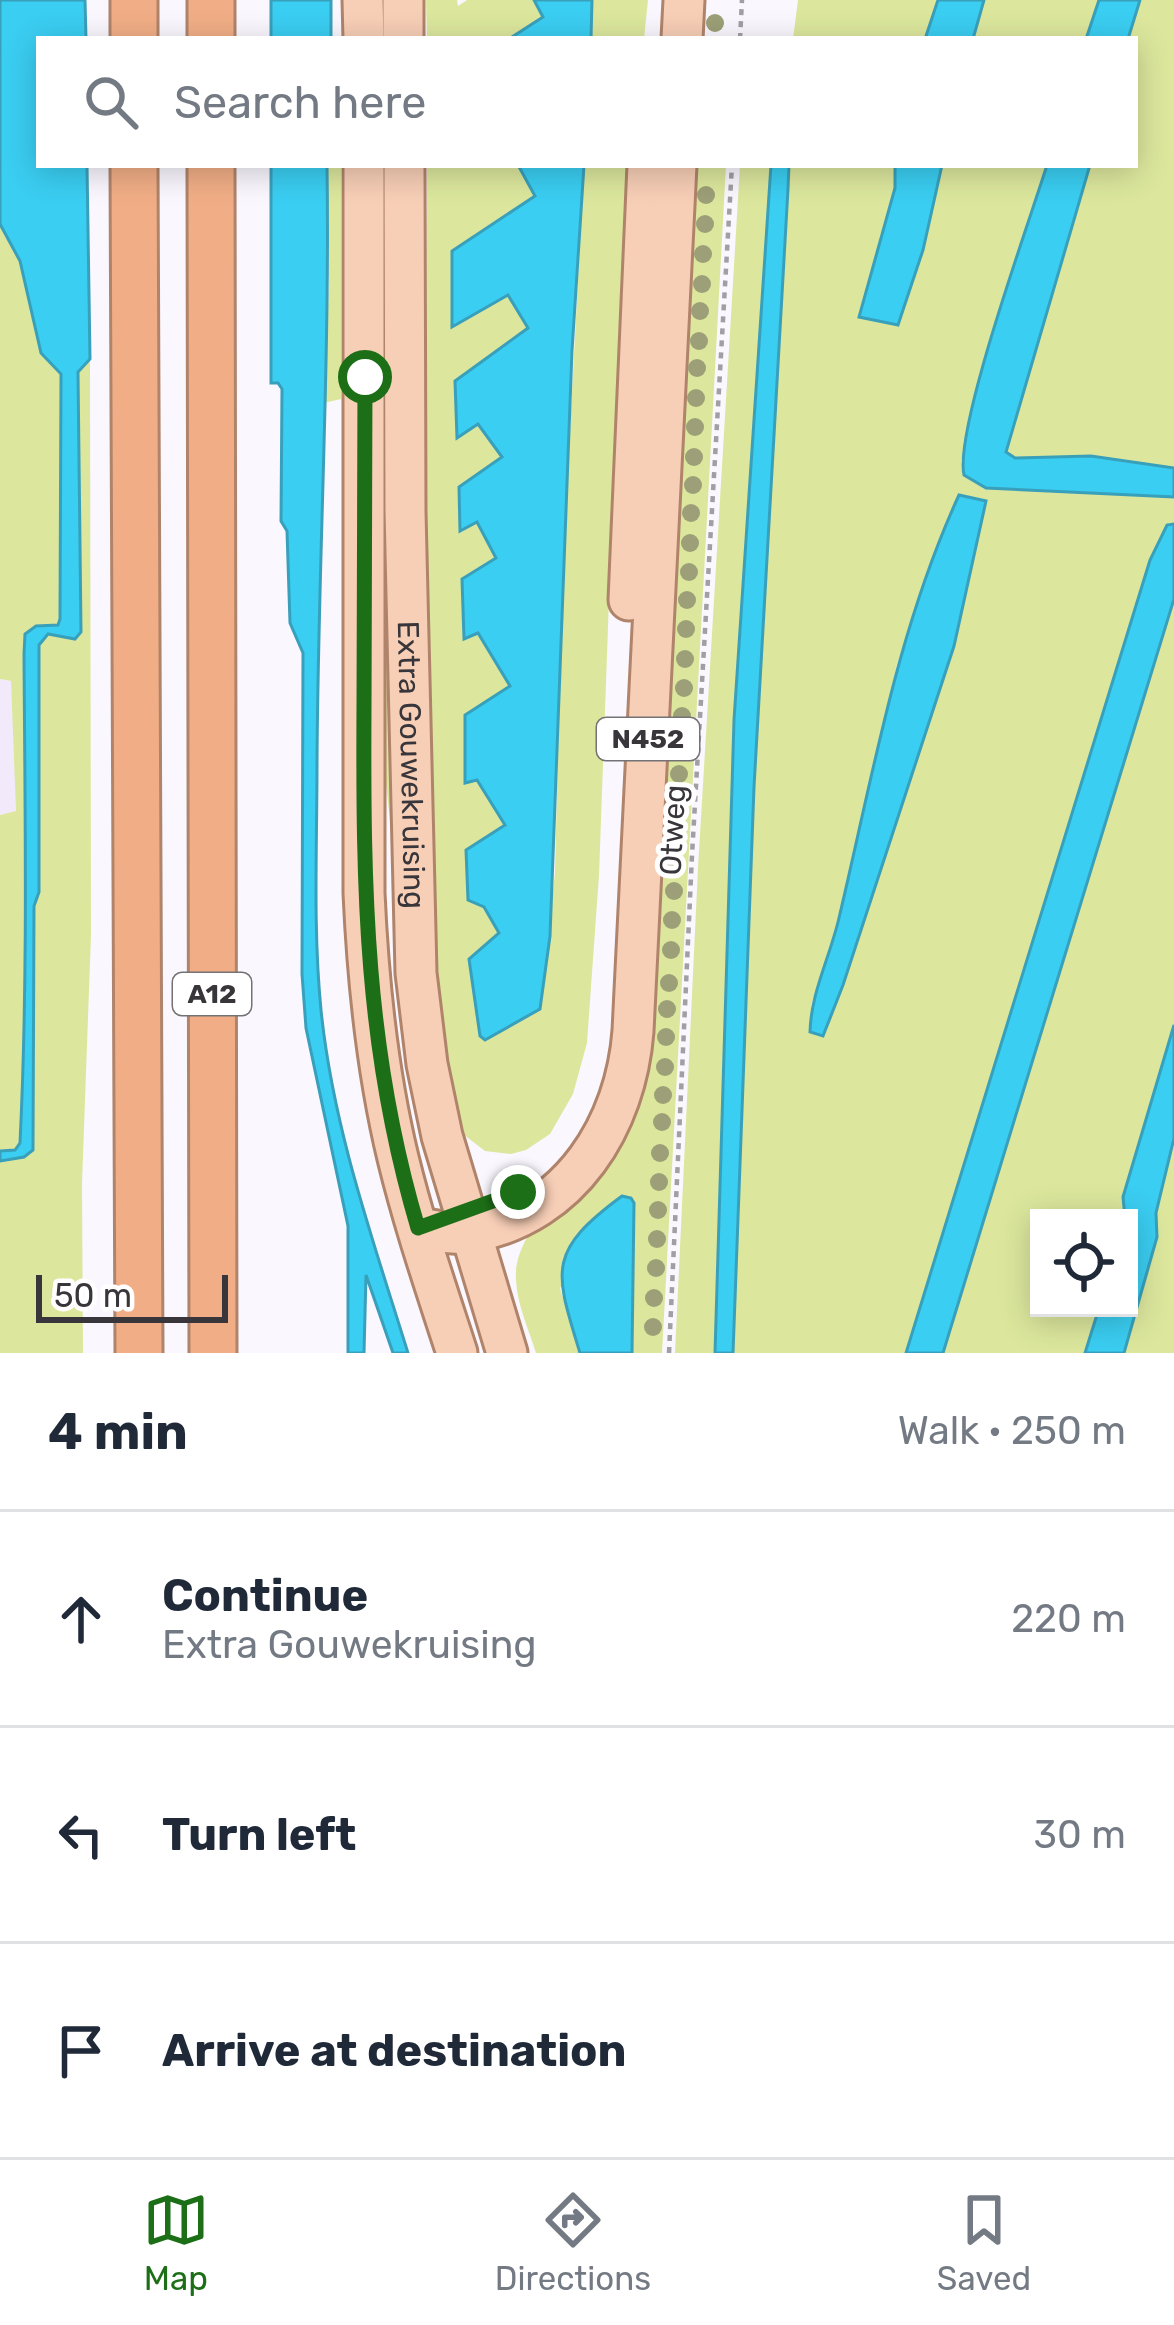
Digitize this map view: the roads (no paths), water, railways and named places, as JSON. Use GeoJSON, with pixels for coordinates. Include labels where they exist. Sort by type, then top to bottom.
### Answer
{"type":"FeatureCollection","features":[{"type":"Feature","properties":{"kind":"highway"},"geometry":{"type":"LineString","coordinates":[[134,0],[134,36]]}},
{"type":"Feature","properties":{"kind":"highway"},"geometry":{"type":"LineString","coordinates":[[211,0],[211,36]]}},
{"type":"Feature","properties":{"kind":"highway","name":"A12"},"geometry":{"type":"LineString","coordinates":[[134,168],[140,1353]]}},
{"type":"Feature","properties":{"kind":"highway","name":"A12"},"geometry":{"type":"LineString","coordinates":[[212,168],[213,1353]]}},
{"type":"Feature","properties":{"kind":"main road"},"geometry":{"type":"LineString","coordinates":[[363,0],[364,36]]}},
{"type":"Feature","properties":{"kind":"main road"},"geometry":{"type":"LineString","coordinates":[[403,0],[403,36]]}},
{"type":"Feature","properties":{"kind":"main road"},"geometry":{"type":"LineString","coordinates":[[655,36],[656,0]]}},
{"type":"Feature","properties":{"kind":"main road"},"geometry":{"type":"LineString","coordinates":[[682,36],[684,0]]}},
{"type":"Feature","properties":{"kind":"main road","name":"Extra Gouwekruising"},"geometry":{"type":"LineString","coordinates":[[364,168],[364,908],[370,997],[383,1086],[418,1228],[457,1353]]}},
{"type":"Feature","properties":{"kind":"main road","name":"Extra Gouwekruising"},"geometry":{"type":"LineString","coordinates":[[404,168],[412,926],[427,1064],[465,1224],[507,1353]]}},
{"type":"Feature","properties":{"kind":"main road","name":"N452"},"geometry":{"type":"LineString","coordinates":[[465,1224],[518,1192],[561,1156],[590,1112],[606,1059],[625,775],[632,487],[648,168]]}},
{"type":"Feature","properties":{"kind":"main road","name":"N452"},"geometry":{"type":"LineString","coordinates":[[418,1228],[533,1210],[575,1176],[607,1131],[623,1094],[629,1067],[676,168]]}},
{"type":"Feature","properties":{"kind":"water"},"geometry":{"type":"Polygon","coordinates":[[[0,0],[85,0],[86,36],[36,36],[36,168],[87,168],[90,359],[78,372],[81,632],[75,639],[48,634],[39,645],[33,1150],[24,1157],[0,1161],[0,1151],[15,1150],[20,1143],[25,634],[36,626],[58,625],[60,619],[61,374],[41,353],[20,261],[0,224],[0,0]]]}},
{"type":"Feature","properties":{"kind":"water"},"geometry":{"type":"Polygon","coordinates":[[[271,0],[331,0],[331,36],[271,36],[271,0]]]}},
{"type":"Feature","properties":{"kind":"water"},"geometry":{"type":"Polygon","coordinates":[[[534,0],[592,0],[591,36],[514,36],[543,17],[534,0]]]}},
{"type":"Feature","properties":{"kind":"water"},"geometry":{"type":"Polygon","coordinates":[[[938,0],[984,0],[974,36],[926,36],[938,0]]]}},
{"type":"Feature","properties":{"kind":"water"},"geometry":{"type":"Polygon","coordinates":[[[1099,0],[1140,0],[1129,36],[1087,36],[1099,0]]]}},
{"type":"Feature","properties":{"kind":"water"},"geometry":{"type":"Polygon","coordinates":[[[271,168],[327,168],[317,765],[319,980],[327,1054],[345,1141],[408,1353],[393,1353],[366,1275],[364,1353],[348,1353],[348,1226],[306,1028],[303,653],[290,623],[287,531],[281,521],[282,389],[271,383],[271,168]]]}},
{"type":"Feature","properties":{"kind":"water"},"geometry":{"type":"Polygon","coordinates":[[[520,168],[584,168],[572,351],[550,936],[540,1009],[485,1040],[480,1036],[469,959],[499,933],[484,907],[468,900],[466,850],[505,825],[477,780],[465,783],[465,715],[510,686],[478,633],[464,639],[462,579],[496,558],[477,522],[460,531],[459,487],[502,457],[478,424],[457,438],[455,381],[528,328],[508,295],[452,327],[452,251],[535,196],[520,168]]]}},
{"type":"Feature","properties":{"kind":"water"},"geometry":{"type":"Polygon","coordinates":[[[771,168],[789,168],[754,787],[733,1353],[715,1353],[734,720],[771,168]]]}},
{"type":"Feature","properties":{"kind":"water"},"geometry":{"type":"Polygon","coordinates":[[[895,168],[941,168],[923,250],[898,325],[859,317],[895,188],[895,168]]]}},
{"type":"Feature","properties":{"kind":"water"},"geometry":{"type":"Polygon","coordinates":[[[1046,168],[1089,168],[1006,452],[1015,458],[1091,456],[1174,468],[1174,497],[986,488],[964,475],[970,415],[1046,168]]]}},
{"type":"Feature","properties":{"kind":"water"},"geometry":{"type":"Polygon","coordinates":[[[959,495],[986,501],[954,646],[823,1036],[810,1032],[814,1003],[839,918],[888,704],[919,598],[959,495]]]}},
{"type":"Feature","properties":{"kind":"water"},"geometry":{"type":"Polygon","coordinates":[[[1174,524],[1174,599],[943,1353],[906,1353],[1150,560],[1167,525],[1174,524]]]}},
{"type":"Feature","properties":{"kind":"water"},"geometry":{"type":"Polygon","coordinates":[[[1174,1025],[1174,1138],[1156,1213],[1157,1237],[1138,1304],[1138,1209],[1124,1209],[1123,1197],[1174,1025]]]}},
{"type":"Feature","properties":{"kind":"water"},"geometry":{"type":"Polygon","coordinates":[[[622,1196],[634,1203],[632,1353],[580,1353],[565,1302],[563,1265],[580,1233],[622,1196]]]}},
{"type":"Feature","properties":{"kind":"water"},"geometry":{"type":"Polygon","coordinates":[[[1096,1317],[1134,1317],[1124,1353],[1085,1353],[1096,1317]]]}}]}
